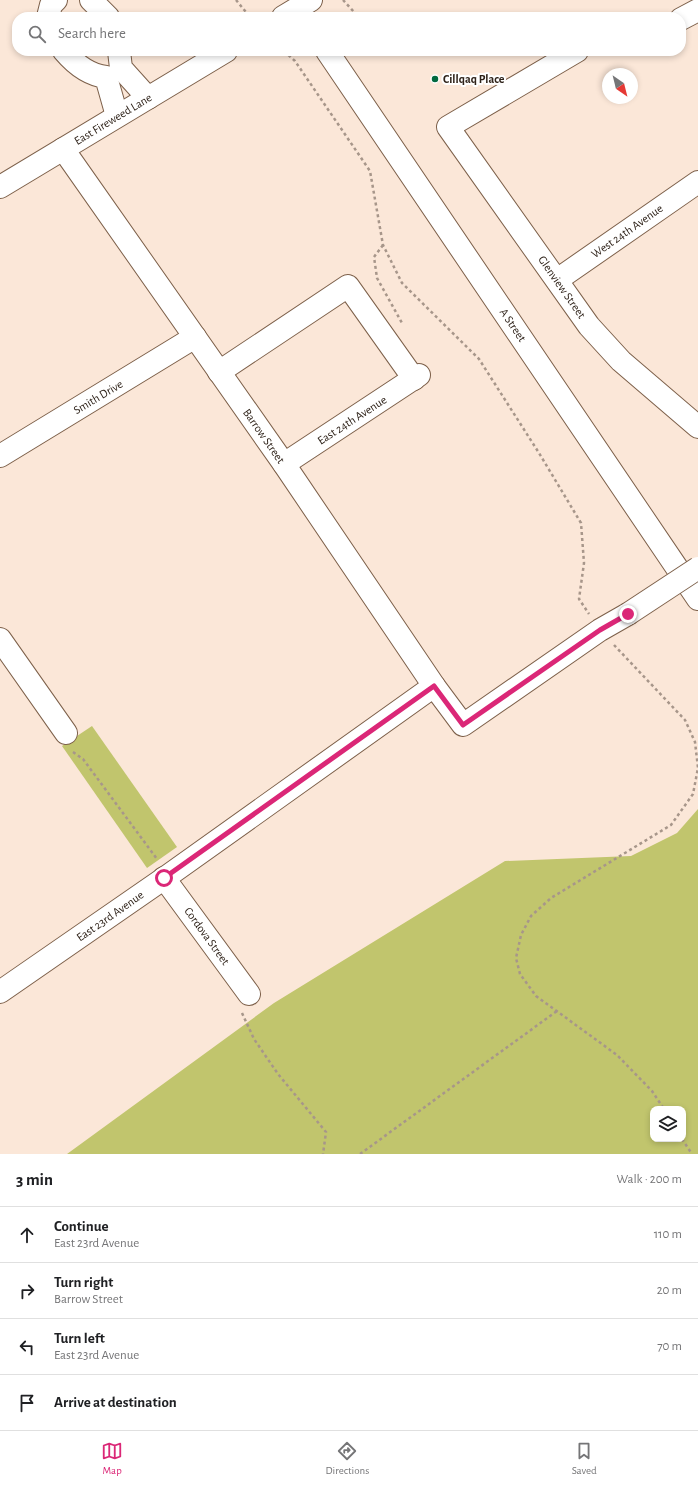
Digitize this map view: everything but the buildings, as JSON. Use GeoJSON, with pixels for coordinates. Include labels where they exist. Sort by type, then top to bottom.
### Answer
{"type":"FeatureCollection","features":[{"type":"Feature","properties":{"kind":"street"},"geometry":{"type":"LineString","coordinates":[[49,12],[51,5],[56,0]]}},
{"type":"Feature","properties":{"kind":"street"},"geometry":{"type":"LineString","coordinates":[[91,0],[103,12]]}},
{"type":"Feature","properties":{"kind":"street"},"geometry":{"type":"LineString","coordinates":[[686,16],[698,10]]}},
{"type":"Feature","properties":{"kind":"street"},"geometry":{"type":"LineString","coordinates":[[68,56],[94,75],[106,77],[117,116]]}},
{"type":"Feature","properties":{"kind":"street"},"geometry":{"type":"LineString","coordinates":[[120,56],[121,68],[148,98]]}},
{"type":"Feature","properties":{"kind":"street","name":"East Fireweed Lane"},"geometry":{"type":"LineString","coordinates":[[0,186],[218,56]]}},
{"type":"Feature","properties":{"kind":"street","name":"A Street"},"geometry":{"type":"LineString","coordinates":[[331,56],[698,599]]}},
{"type":"Feature","properties":{"kind":"street","name":"Glenview Street"},"geometry":{"type":"LineString","coordinates":[[568,56],[448,127],[589,326],[621,361],[698,427]]}},
{"type":"Feature","properties":{"kind":"street","name":"Barrow Street"},"geometry":{"type":"LineString","coordinates":[[63,149],[284,464],[434,686],[463,725],[600,630]]}},
{"type":"Feature","properties":{"kind":"street","name":"West 24th Avenue"},"geometry":{"type":"LineString","coordinates":[[556,280],[698,182]]}},
{"type":"Feature","properties":{"kind":"street","name":"East 24th Avenue"},"geometry":{"type":"LineString","coordinates":[[219,372],[348,286],[416,377],[284,464]]}},
{"type":"Feature","properties":{"kind":"street","name":"Smith Drive"},"geometry":{"type":"LineString","coordinates":[[0,456],[195,337]]}},
{"type":"Feature","properties":{"kind":"street"},"geometry":{"type":"LineString","coordinates":[[600,630],[628,614],[698,568]]}},
{"type":"Feature","properties":{"kind":"street"},"geometry":{"type":"LineString","coordinates":[[0,639],[66,733]]}},
{"type":"Feature","properties":{"kind":"street","name":"East 23rd Avenue"},"geometry":{"type":"LineString","coordinates":[[0,992],[167,877],[434,686]]}},
{"type":"Feature","properties":{"kind":"street","name":"Cordova Street"},"geometry":{"type":"LineString","coordinates":[[167,877],[249,994]]}},
{"type":"Feature","properties":{"kind":"path"},"geometry":{"type":"LineString","coordinates":[[236,0],[246,12]]}},
{"type":"Feature","properties":{"kind":"path"},"geometry":{"type":"LineString","coordinates":[[343,0],[354,12]]}},
{"type":"Feature","properties":{"kind":"path"},"geometry":{"type":"LineString","coordinates":[[290,56],[295,61],[370,171],[383,245],[402,283],[479,359],[539,452],[581,523],[584,563],[579,599],[600,630],[684,720],[695,742],[698,768],[693,794],[671,825],[551,898],[531,916],[521,935],[516,958],[520,974],[536,996],[616,1055],[652,1091],[662,1106]]}},
{"type":"Feature","properties":{"kind":"path"},"geometry":{"type":"LineString","coordinates":[[383,245],[374,257],[377,278],[403,325]]}},
{"type":"Feature","properties":{"kind":"path"},"geometry":{"type":"LineString","coordinates":[[66,733],[59,742],[83,759],[167,877]]}},
{"type":"Feature","properties":{"kind":"path"},"geometry":{"type":"LineString","coordinates":[[249,994],[242,1012],[254,1040],[278,1074],[326,1132],[323,1154]]}},
{"type":"Feature","properties":{"kind":"path"},"geometry":{"type":"LineString","coordinates":[[360,1154],[557,1011]]}},
{"type":"Feature","properties":{"kind":"path"},"geometry":{"type":"LineString","coordinates":[[684,1142],[692,1154]]}},
{"type":"Feature","properties":{"kind":"green space"},"geometry":{"type":"Polygon","coordinates":[[[92,726],[177,847],[147,868],[62,746],[92,726]]]}},
{"type":"Feature","properties":{"kind":"green space"},"geometry":{"type":"Polygon","coordinates":[[[698,809],[698,1154],[67,1154],[274,1003],[505,861],[631,856],[677,833],[698,809]]]}},
{"type":"Feature","properties":{"kind":"place","name":"Cillqaq Place"},"geometry":{"type":"Point","coordinates":[435,79]}},
{"type":"Feature","properties":{"kind":"route"},"geometry":{"type":"LineString","coordinates":[[164,878],[434,686],[463,725],[600,630],[628,614]]}}]}
